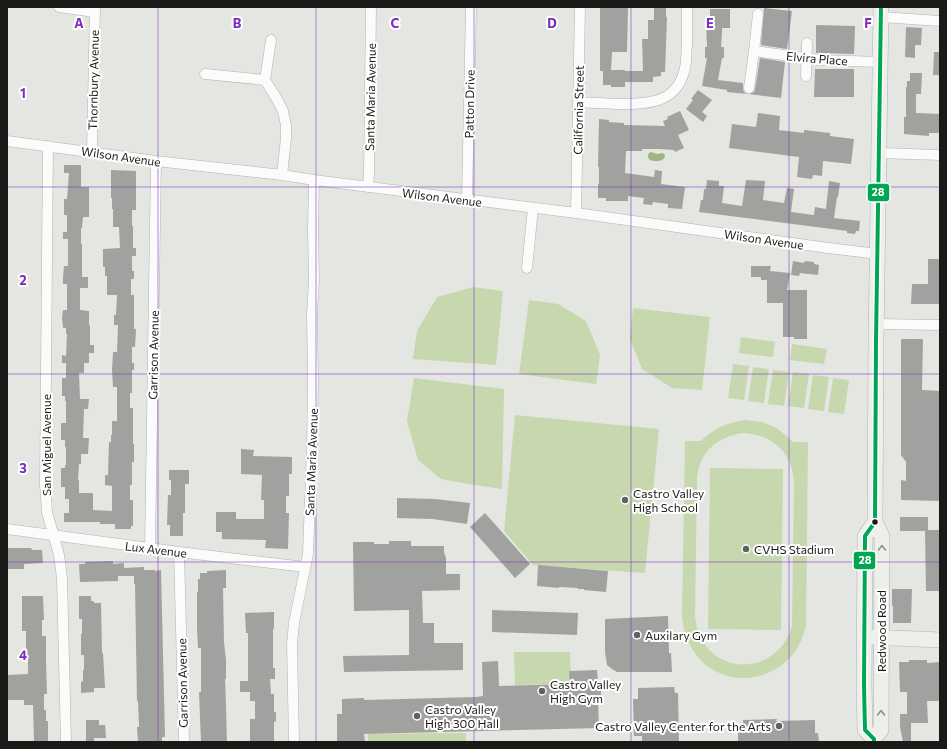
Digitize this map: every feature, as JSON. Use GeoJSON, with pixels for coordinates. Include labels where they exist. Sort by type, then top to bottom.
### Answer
{"type":"FeatureCollection","features":[{"type":"Feature","properties":{"kind":"main road","name":"Redwood Road"},"geometry":{"type":"LineString","coordinates":[[875,522],[865,536],[864,637],[865,730],[874,740],[881,730],[882,536],[875,522],[881,12]]}},
{"type":"Feature","properties":{"kind":"main road"},"geometry":{"type":"LineString","coordinates":[[864,637],[940,640]]}},
{"type":"Feature","properties":{"kind":"street"},"geometry":{"type":"LineString","coordinates":[[59,7],[95,10]]}},
{"type":"Feature","properties":{"kind":"street","name":"Santa Maria Avenue"},"geometry":{"type":"LineString","coordinates":[[368,187],[371,7]]}},
{"type":"Feature","properties":{"kind":"street","name":"Patton Drive"},"geometry":{"type":"LineString","coordinates":[[467,200],[471,7]]}},
{"type":"Feature","properties":{"kind":"street","name":"California Street"},"geometry":{"type":"LineString","coordinates":[[576,214],[580,7]]}},
{"type":"Feature","properties":{"kind":"street"},"geometry":{"type":"LineString","coordinates":[[579,102],[626,104],[651,103],[660,100],[672,92],[682,79],[686,64],[687,7]]}},
{"type":"Feature","properties":{"kind":"street","name":"Thornbury Avenue"},"geometry":{"type":"LineString","coordinates":[[92,152],[95,10]]}},
{"type":"Feature","properties":{"kind":"street"},"geometry":{"type":"LineString","coordinates":[[881,12],[940,21]]}},
{"type":"Feature","properties":{"kind":"street"},"geometry":{"type":"LineString","coordinates":[[749,88],[758,14]]}},
{"type":"Feature","properties":{"kind":"street"},"geometry":{"type":"LineString","coordinates":[[271,40],[265,80],[283,111],[286,125],[282,174]]}},
{"type":"Feature","properties":{"kind":"street"},"geometry":{"type":"LineString","coordinates":[[806,76],[807,43]]}},
{"type":"Feature","properties":{"kind":"street","name":"Elvira Place"},"geometry":{"type":"LineString","coordinates":[[754,51],[820,60],[880,62]]}},
{"type":"Feature","properties":{"kind":"street"},"geometry":{"type":"LineString","coordinates":[[205,74],[265,80]]}},
{"type":"Feature","properties":{"kind":"street","name":"Wilson Avenue"},"geometry":{"type":"LineString","coordinates":[[7,141],[156,161],[282,174],[314,180],[878,254]]}},
{"type":"Feature","properties":{"kind":"street","name":"San Miguel Avenue"},"geometry":{"type":"LineString","coordinates":[[48,146],[45,484],[47,512],[59,555],[62,578],[66,742]]}},
{"type":"Feature","properties":{"kind":"street"},"geometry":{"type":"LineString","coordinates":[[879,153],[940,155]]}},
{"type":"Feature","properties":{"kind":"street","name":"Garrison Avenue"},"geometry":{"type":"LineString","coordinates":[[150,548],[156,161]]}},
{"type":"Feature","properties":{"kind":"street","name":"Santa Maria Avenue"},"geometry":{"type":"LineString","coordinates":[[294,742],[292,644],[294,623],[309,544],[313,379],[312,314],[314,280],[314,180]]}},
{"type":"Feature","properties":{"kind":"street"},"geometry":{"type":"LineString","coordinates":[[527,268],[533,208]]}},
{"type":"Feature","properties":{"kind":"street"},"geometry":{"type":"LineString","coordinates":[[877,324],[940,325]]}},
{"type":"Feature","properties":{"kind":"street","name":"Lux Avenue"},"geometry":{"type":"LineString","coordinates":[[7,529],[305,567]]}},
{"type":"Feature","properties":{"kind":"street","name":"Garrison Avenue"},"geometry":{"type":"LineString","coordinates":[[179,552],[184,742]]}},
{"type":"Feature","properties":{"kind":"shaded area"},"geometry":{"type":"Polygon","coordinates":[[[651,152],[657,154],[663,153],[665,157],[659,161],[650,160],[648,156],[651,152]]]}},
{"type":"Feature","properties":{"kind":"shaded area"},"geometry":{"type":"Polygon","coordinates":[[[473,287],[503,291],[496,365],[413,359],[417,331],[437,297],[473,287]]]}},
{"type":"Feature","properties":{"kind":"shaded area"},"geometry":{"type":"Polygon","coordinates":[[[529,300],[558,304],[586,321],[600,355],[596,384],[519,374],[529,300]]]}},
{"type":"Feature","properties":{"kind":"shaded area"},"geometry":{"type":"Polygon","coordinates":[[[633,308],[710,317],[702,390],[672,388],[642,369],[630,339],[633,308]]]}},
{"type":"Feature","properties":{"kind":"shaded area"},"geometry":{"type":"Polygon","coordinates":[[[741,337],[775,342],[773,357],[739,353],[741,337]]]}},
{"type":"Feature","properties":{"kind":"shaded area"},"geometry":{"type":"Polygon","coordinates":[[[792,344],[827,349],[824,364],[790,360],[792,344]]]}},
{"type":"Feature","properties":{"kind":"shaded area"},"geometry":{"type":"Polygon","coordinates":[[[733,364],[749,366],[744,400],[728,398],[733,364]]]}},
{"type":"Feature","properties":{"kind":"shaded area"},"geometry":{"type":"Polygon","coordinates":[[[753,367],[769,369],[764,403],[748,401],[753,367]]]}},
{"type":"Feature","properties":{"kind":"shaded area"},"geometry":{"type":"Polygon","coordinates":[[[773,370],[789,372],[784,406],[768,404],[773,370]]]}},
{"type":"Feature","properties":{"kind":"shaded area"},"geometry":{"type":"Polygon","coordinates":[[[793,372],[809,374],[804,408],[788,406],[793,372]]]}},
{"type":"Feature","properties":{"kind":"shaded area"},"geometry":{"type":"Polygon","coordinates":[[[813,375],[829,377],[824,411],[808,409],[813,375]]]}},
{"type":"Feature","properties":{"kind":"shaded area"},"geometry":{"type":"Polygon","coordinates":[[[414,378],[504,389],[502,489],[441,479],[418,460],[407,421],[414,378]]]}},
{"type":"Feature","properties":{"kind":"shaded area"},"geometry":{"type":"Polygon","coordinates":[[[833,378],[849,380],[844,414],[828,412],[833,378]]]}},
{"type":"Feature","properties":{"kind":"shaded area"},"geometry":{"type":"Polygon","coordinates":[[[515,415],[659,429],[645,573],[533,565],[504,531],[515,415]]]}},
{"type":"Feature","properties":{"kind":"shaded area"},"geometry":{"type":"Polygon","coordinates":[[[745,420],[761,422],[778,429],[793,442],[808,442],[806,627],[798,647],[785,662],[772,671],[757,676],[742,678],[726,675],[712,669],[700,659],[687,638],[682,616],[685,441],[701,441],[716,429],[745,420]],[[743,433],[734,435],[725,438],[711,447],[702,460],[697,478],[695,616],[697,626],[701,639],[713,654],[725,661],[739,664],[752,664],[765,659],[777,651],[786,640],[792,626],[794,482],[792,471],[785,454],[779,447],[772,441],[754,434],[743,433]]]}},
{"type":"Feature","properties":{"kind":"shaded area","name":"CVHS Stadium"},"geometry":{"type":"Polygon","coordinates":[[[710,468],[783,469],[781,630],[708,629],[710,468]]]}},
{"type":"Feature","properties":{"kind":"shaded area"},"geometry":{"type":"Polygon","coordinates":[[[514,652],[570,652],[571,684],[515,685],[514,652]]]}},
{"type":"Feature","properties":{"kind":"shaded area"},"geometry":{"type":"Polygon","coordinates":[[[466,733],[466,742],[368,742],[368,734],[466,733]]]}},
{"type":"Feature","properties":{"kind":"building"},"geometry":{"type":"Polygon","coordinates":[[[600,7],[628,8],[627,52],[612,52],[611,70],[643,71],[642,39],[648,39],[648,20],[654,20],[654,7],[666,7],[665,72],[661,72],[661,76],[653,77],[653,82],[625,82],[625,87],[611,87],[611,85],[603,85],[603,71],[600,71],[600,7]]]}},
{"type":"Feature","properties":{"kind":"building"},"geometry":{"type":"Polygon","coordinates":[[[764,8],[792,11],[787,49],[761,45],[764,8]]]}},
{"type":"Feature","properties":{"kind":"building"},"geometry":{"type":"Polygon","coordinates":[[[710,9],[730,9],[730,28],[722,28],[721,47],[724,47],[724,58],[722,58],[718,80],[743,83],[743,90],[748,94],[727,92],[727,90],[702,86],[707,58],[705,58],[705,47],[707,47],[706,22],[708,22],[708,18],[710,18],[710,9]]]}},
{"type":"Feature","properties":{"kind":"building"},"geometry":{"type":"Polygon","coordinates":[[[816,25],[855,26],[854,54],[816,53],[816,25]]]}},
{"type":"Feature","properties":{"kind":"building"},"geometry":{"type":"Polygon","coordinates":[[[906,27],[922,28],[921,45],[915,45],[915,58],[905,57],[906,27]]]}},
{"type":"Feature","properties":{"kind":"building"},"geometry":{"type":"Polygon","coordinates":[[[934,52],[940,52],[940,75],[933,75],[934,52]]]}},
{"type":"Feature","properties":{"kind":"building"},"geometry":{"type":"Polygon","coordinates":[[[760,58],[785,62],[781,98],[749,94],[754,92],[755,89],[760,58]]]}},
{"type":"Feature","properties":{"kind":"building"},"geometry":{"type":"Polygon","coordinates":[[[815,69],[854,69],[854,97],[814,97],[815,69]]]}},
{"type":"Feature","properties":{"kind":"building"},"geometry":{"type":"Polygon","coordinates":[[[910,73],[922,73],[921,94],[916,94],[916,113],[940,114],[940,133],[929,133],[929,136],[904,134],[904,117],[906,117],[906,87],[907,81],[910,81],[910,73]]]}},
{"type":"Feature","properties":{"kind":"building"},"geometry":{"type":"Polygon","coordinates":[[[698,90],[712,100],[702,112],[707,116],[703,122],[686,109],[698,90]]]}},
{"type":"Feature","properties":{"kind":"building"},"geometry":{"type":"Polygon","coordinates":[[[680,111],[689,130],[678,135],[684,148],[675,152],[674,150],[659,149],[626,151],[625,173],[654,177],[655,170],[662,171],[661,184],[685,187],[682,209],[668,208],[668,204],[653,202],[652,205],[643,204],[644,198],[628,196],[628,201],[606,201],[606,198],[598,198],[599,119],[609,120],[609,122],[624,123],[624,125],[665,126],[663,121],[668,119],[667,117],[680,111]]]}},
{"type":"Feature","properties":{"kind":"building"},"geometry":{"type":"Polygon","coordinates":[[[758,113],[780,116],[779,130],[804,133],[804,130],[830,133],[830,136],[854,139],[851,164],[823,161],[822,176],[813,175],[812,179],[797,177],[799,157],[729,148],[732,124],[756,127],[758,113]]]}},
{"type":"Feature","properties":{"kind":"building"},"geometry":{"type":"Polygon","coordinates":[[[64,165],[81,165],[81,187],[89,187],[89,217],[83,217],[81,228],[82,277],[88,277],[88,288],[80,288],[80,310],[89,311],[90,345],[94,345],[94,353],[89,353],[89,363],[84,363],[84,373],[79,373],[80,399],[89,399],[88,409],[84,409],[83,438],[89,438],[88,454],[81,454],[78,480],[79,493],[93,493],[93,510],[112,511],[112,486],[105,485],[105,475],[108,475],[109,442],[111,442],[112,435],[112,421],[117,421],[117,387],[113,387],[112,370],[113,352],[117,352],[118,325],[114,325],[114,315],[116,315],[117,295],[107,295],[107,276],[105,276],[105,267],[103,267],[103,249],[120,248],[119,227],[113,227],[111,170],[136,171],[136,210],[132,210],[132,226],[133,248],[136,248],[136,256],[132,256],[132,271],[134,271],[134,279],[131,279],[131,295],[134,295],[134,329],[136,329],[135,347],[132,347],[132,363],[134,363],[134,370],[132,370],[132,393],[130,393],[130,408],[133,408],[134,444],[132,485],[130,485],[130,500],[133,500],[133,526],[131,526],[131,529],[115,529],[115,524],[100,524],[100,522],[64,522],[64,513],[69,513],[69,499],[65,499],[65,487],[61,487],[61,468],[65,468],[66,465],[65,440],[61,440],[61,423],[66,423],[66,401],[65,396],[62,396],[62,378],[66,378],[66,363],[62,363],[62,355],[66,356],[67,334],[66,328],[63,328],[62,318],[63,310],[67,310],[67,284],[63,284],[63,277],[64,266],[68,266],[68,239],[63,239],[63,232],[67,232],[67,215],[64,215],[64,199],[67,199],[69,173],[64,173],[64,165]]]}},
{"type":"Feature","properties":{"kind":"building"},"geometry":{"type":"Polygon","coordinates":[[[707,180],[719,181],[719,186],[724,186],[722,203],[742,206],[746,180],[765,181],[763,200],[784,203],[787,188],[794,189],[791,212],[814,215],[815,207],[826,209],[829,181],[840,183],[834,218],[860,221],[859,231],[856,231],[855,234],[847,233],[847,231],[699,212],[701,200],[703,200],[704,189],[706,189],[707,180]]]}},
{"type":"Feature","properties":{"kind":"building"},"geometry":{"type":"Polygon","coordinates":[[[928,259],[939,259],[940,261],[940,304],[911,304],[912,284],[928,284],[928,259]]]}},
{"type":"Feature","properties":{"kind":"building"},"geometry":{"type":"Polygon","coordinates":[[[793,261],[804,263],[805,261],[814,262],[814,264],[819,265],[818,275],[800,273],[799,276],[791,275],[793,261]]]}},
{"type":"Feature","properties":{"kind":"building"},"geometry":{"type":"Polygon","coordinates":[[[751,266],[771,266],[770,271],[790,273],[787,290],[807,290],[807,339],[783,337],[783,303],[767,303],[767,280],[761,280],[761,277],[751,277],[751,266]]]}},
{"type":"Feature","properties":{"kind":"building"},"geometry":{"type":"Polygon","coordinates":[[[901,339],[923,339],[922,390],[940,391],[940,501],[901,500],[901,480],[906,481],[906,462],[901,455],[901,339]]]}},
{"type":"Feature","properties":{"kind":"building"},"geometry":{"type":"Polygon","coordinates":[[[241,449],[254,450],[253,456],[292,457],[292,474],[289,474],[289,496],[286,496],[286,513],[289,513],[288,549],[265,548],[266,540],[222,539],[222,532],[216,532],[216,512],[236,512],[236,519],[264,519],[264,500],[261,500],[262,475],[241,474],[241,449]]]}},
{"type":"Feature","properties":{"kind":"building"},"geometry":{"type":"Polygon","coordinates":[[[169,470],[189,470],[189,484],[185,484],[183,536],[170,536],[170,525],[167,525],[168,495],[171,495],[169,470]]]}},
{"type":"Feature","properties":{"kind":"building"},"geometry":{"type":"Polygon","coordinates":[[[397,498],[435,499],[470,503],[467,524],[433,519],[397,518],[397,498]]]}},
{"type":"Feature","properties":{"kind":"building"},"geometry":{"type":"Polygon","coordinates":[[[485,513],[530,564],[515,578],[470,527],[485,513]]]}},
{"type":"Feature","properties":{"kind":"building"},"geometry":{"type":"Polygon","coordinates":[[[900,517],[928,517],[928,530],[940,530],[940,591],[926,591],[925,531],[900,531],[900,517]]]}},
{"type":"Feature","properties":{"kind":"building"},"geometry":{"type":"Polygon","coordinates":[[[389,541],[411,541],[411,546],[444,546],[446,574],[460,574],[460,590],[422,591],[423,623],[434,623],[434,643],[463,643],[463,670],[344,672],[343,656],[409,655],[409,610],[354,611],[353,542],[389,544],[389,541]]]}},
{"type":"Feature","properties":{"kind":"building"},"geometry":{"type":"Polygon","coordinates":[[[7,548],[31,548],[32,550],[42,550],[43,563],[24,564],[24,569],[7,569],[7,548]]]}},
{"type":"Feature","properties":{"kind":"building"},"geometry":{"type":"Polygon","coordinates":[[[113,561],[113,564],[124,563],[124,568],[144,567],[144,570],[161,570],[165,737],[162,737],[162,742],[138,742],[137,727],[139,727],[134,576],[118,576],[118,581],[80,582],[79,564],[85,564],[85,562],[113,561]]]}},
{"type":"Feature","properties":{"kind":"building"},"geometry":{"type":"Polygon","coordinates":[[[538,565],[608,571],[606,592],[578,588],[537,586],[538,565]]]}},
{"type":"Feature","properties":{"kind":"building"},"geometry":{"type":"Polygon","coordinates":[[[226,570],[226,588],[223,588],[227,742],[201,742],[199,692],[201,692],[201,648],[198,648],[197,627],[198,579],[200,579],[200,573],[226,570]]]}},
{"type":"Feature","properties":{"kind":"building"},"geometry":{"type":"Polygon","coordinates":[[[892,589],[912,589],[911,623],[893,623],[892,589]]]}},
{"type":"Feature","properties":{"kind":"building"},"geometry":{"type":"Polygon","coordinates":[[[22,596],[43,596],[44,620],[42,620],[42,636],[46,636],[47,694],[44,694],[44,710],[46,710],[46,721],[48,721],[48,742],[34,742],[33,705],[24,705],[24,700],[7,700],[7,675],[28,674],[26,631],[22,631],[22,596]]]}},
{"type":"Feature","properties":{"kind":"building"},"geometry":{"type":"Polygon","coordinates":[[[79,596],[91,596],[91,601],[94,601],[94,603],[101,603],[102,653],[105,688],[94,688],[94,692],[81,693],[84,655],[81,655],[82,619],[79,619],[79,596]]]}},
{"type":"Feature","properties":{"kind":"building"},"geometry":{"type":"Polygon","coordinates":[[[492,610],[578,613],[577,635],[492,632],[492,610]]]}},
{"type":"Feature","properties":{"kind":"building"},"geometry":{"type":"Polygon","coordinates":[[[274,612],[273,668],[275,668],[275,679],[270,679],[271,694],[274,694],[274,712],[276,712],[276,721],[274,722],[274,742],[250,742],[250,719],[255,719],[255,701],[250,701],[250,692],[240,692],[240,681],[248,681],[248,633],[246,633],[245,613],[274,612]]]}},
{"type":"Feature","properties":{"kind":"building","name":"Auxilary Gym"},"geometry":{"type":"Polygon","coordinates":[[[668,616],[669,653],[671,653],[672,672],[617,672],[607,665],[605,652],[605,619],[668,616]]]}},
{"type":"Feature","properties":{"kind":"building"},"geometry":{"type":"Polygon","coordinates":[[[909,660],[927,660],[927,663],[940,662],[940,701],[927,701],[928,723],[911,723],[911,742],[903,742],[900,727],[900,714],[907,714],[907,692],[900,692],[899,662],[909,662],[909,660]]]}},
{"type":"Feature","properties":{"kind":"building"},"geometry":{"type":"Polygon","coordinates":[[[498,661],[499,686],[570,684],[569,671],[597,670],[598,682],[601,682],[601,700],[598,700],[599,728],[364,734],[365,742],[337,742],[337,714],[342,714],[342,699],[364,698],[364,700],[483,696],[482,662],[498,661]]]}},
{"type":"Feature","properties":{"kind":"building"},"geometry":{"type":"Polygon","coordinates":[[[674,687],[675,693],[678,693],[679,742],[642,742],[642,736],[634,736],[633,699],[638,699],[638,688],[674,687]]]}},
{"type":"Feature","properties":{"kind":"building","name":"Castro Valley Center for the Arts"},"geometry":{"type":"Polygon","coordinates":[[[777,719],[776,721],[815,720],[815,733],[818,733],[819,742],[738,742],[738,732],[743,732],[743,720],[777,719]]]}},
{"type":"Feature","properties":{"kind":"building"},"geometry":{"type":"Polygon","coordinates":[[[86,720],[99,720],[99,725],[105,725],[106,738],[94,738],[94,742],[86,742],[86,720]]]}},
{"type":"Feature","properties":{"kind":"transit line","name":"28"},"geometry":{"type":"LineString","coordinates":[[874,742],[874,739],[865,730],[865,536],[875,522],[881,7]]}},
{"type":"Feature","properties":{"kind":"place","name":"Castro Valley High School"},"geometry":{"type":"Point","coordinates":[625,500]}},
{"type":"Feature","properties":{"kind":"place","name":"CVHS Stadium"},"geometry":{"type":"Point","coordinates":[746,549]}},
{"type":"Feature","properties":{"kind":"place","name":"Auxilary Gym"},"geometry":{"type":"Point","coordinates":[637,635]}},
{"type":"Feature","properties":{"kind":"place","name":"Castro Valley High Gym"},"geometry":{"type":"Point","coordinates":[542,691]}},
{"type":"Feature","properties":{"kind":"place","name":"Castro Valley High 300 Hall"},"geometry":{"type":"Point","coordinates":[417,716]}},
{"type":"Feature","properties":{"kind":"place","name":"Castro Valley Center for the Arts"},"geometry":{"type":"Point","coordinates":[779,726]}}]}
